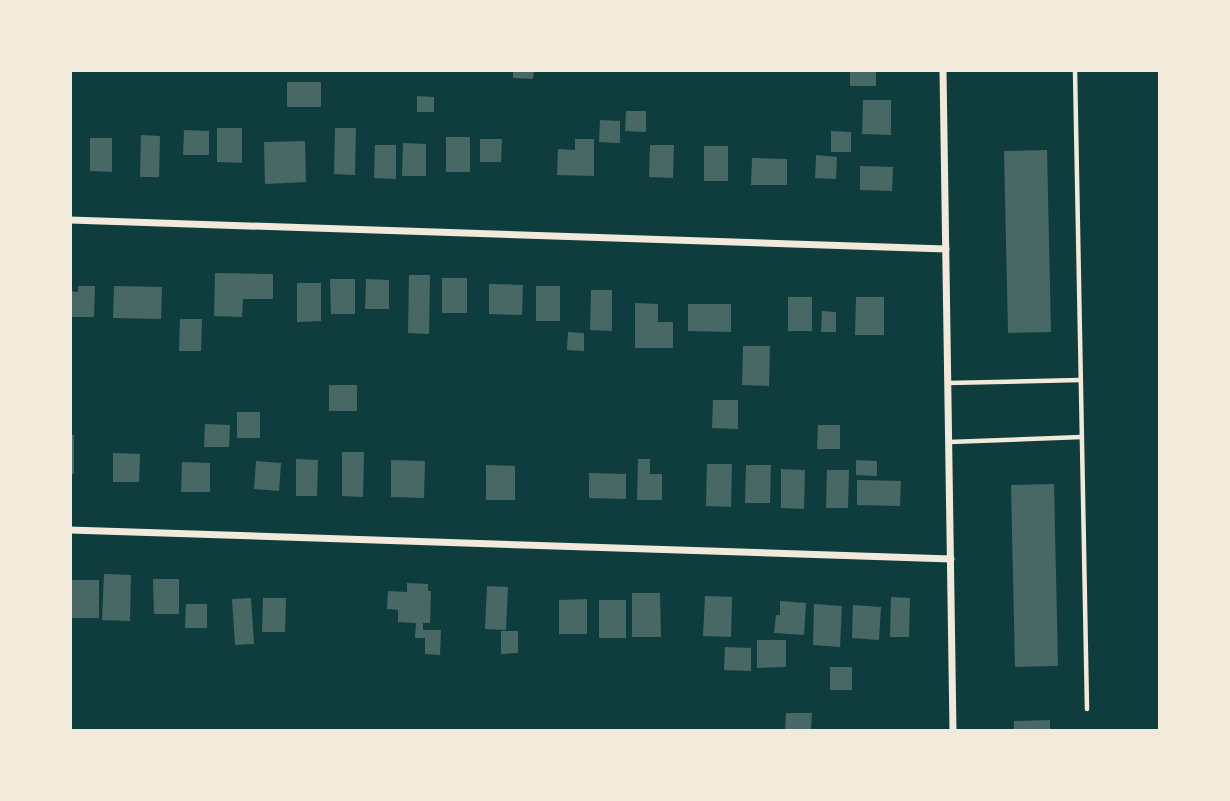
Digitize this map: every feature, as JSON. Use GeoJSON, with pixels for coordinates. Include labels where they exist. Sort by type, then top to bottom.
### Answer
{"type":"FeatureCollection","features":[{"type":"Feature","properties":{"kind":"street"},"geometry":{"type":"LineString","coordinates":[[943,70],[953,731]]}},
{"type":"Feature","properties":{"kind":"street"},"geometry":{"type":"LineString","coordinates":[[70,220],[946,249]]}},
{"type":"Feature","properties":{"kind":"street"},"geometry":{"type":"LineString","coordinates":[[70,530],[951,559]]}},
{"type":"Feature","properties":{"kind":"lane"},"geometry":{"type":"LineString","coordinates":[[1075,70],[1087,709]]}},
{"type":"Feature","properties":{"kind":"lane"},"geometry":{"type":"LineString","coordinates":[[948,383],[1080,380]]}},
{"type":"Feature","properties":{"kind":"lane"},"geometry":{"type":"LineString","coordinates":[[949,442],[1082,437]]}},
{"type":"Feature","properties":{"kind":"building"},"geometry":{"type":"Polygon","coordinates":[[[513,70],[534,70],[533,79],[513,78],[513,70]]]}},
{"type":"Feature","properties":{"kind":"building"},"geometry":{"type":"Polygon","coordinates":[[[850,70],[876,70],[876,86],[850,86],[850,70]]]}},
{"type":"Feature","properties":{"kind":"building"},"geometry":{"type":"Polygon","coordinates":[[[287,82],[321,82],[321,107],[287,107],[287,82]]]}},
{"type":"Feature","properties":{"kind":"building"},"geometry":{"type":"Polygon","coordinates":[[[417,96],[434,97],[434,112],[417,112],[417,96]]]}},
{"type":"Feature","properties":{"kind":"building"},"geometry":{"type":"Polygon","coordinates":[[[863,100],[891,100],[891,135],[862,134],[863,100]]]}},
{"type":"Feature","properties":{"kind":"building"},"geometry":{"type":"Polygon","coordinates":[[[626,111],[646,111],[646,132],[625,131],[626,111]]]}},
{"type":"Feature","properties":{"kind":"building"},"geometry":{"type":"Polygon","coordinates":[[[600,120],[620,121],[620,143],[599,142],[600,120]]]}},
{"type":"Feature","properties":{"kind":"building"},"geometry":{"type":"Polygon","coordinates":[[[217,128],[242,128],[242,163],[217,162],[217,128]]]}},
{"type":"Feature","properties":{"kind":"building"},"geometry":{"type":"Polygon","coordinates":[[[335,128],[356,128],[355,175],[334,174],[335,128]]]}},
{"type":"Feature","properties":{"kind":"building"},"geometry":{"type":"Polygon","coordinates":[[[184,130],[209,131],[209,155],[183,155],[184,130]]]}},
{"type":"Feature","properties":{"kind":"building"},"geometry":{"type":"Polygon","coordinates":[[[831,131],[851,132],[851,152],[831,152],[831,131]]]}},
{"type":"Feature","properties":{"kind":"building"},"geometry":{"type":"Polygon","coordinates":[[[141,135],[160,136],[159,177],[140,177],[141,135]]]}},
{"type":"Feature","properties":{"kind":"building"},"geometry":{"type":"Polygon","coordinates":[[[446,137],[470,137],[470,172],[446,172],[446,137]]]}},
{"type":"Feature","properties":{"kind":"building"},"geometry":{"type":"Polygon","coordinates":[[[90,138],[112,138],[112,172],[90,171],[90,138]]]}},
{"type":"Feature","properties":{"kind":"building"},"geometry":{"type":"Polygon","coordinates":[[[480,139],[502,139],[501,162],[480,162],[480,139]]]}},
{"type":"Feature","properties":{"kind":"building"},"geometry":{"type":"Polygon","coordinates":[[[575,139],[594,139],[594,176],[557,175],[558,149],[575,150],[575,139]]]}},
{"type":"Feature","properties":{"kind":"building"},"geometry":{"type":"Polygon","coordinates":[[[305,141],[306,182],[265,184],[264,142],[305,141]]]}},
{"type":"Feature","properties":{"kind":"building"},"geometry":{"type":"Polygon","coordinates":[[[403,143],[426,144],[426,176],[402,176],[403,143]]]}},
{"type":"Feature","properties":{"kind":"building"},"geometry":{"type":"Polygon","coordinates":[[[375,145],[396,145],[396,179],[374,178],[375,145]]]}},
{"type":"Feature","properties":{"kind":"building"},"geometry":{"type":"Polygon","coordinates":[[[650,145],[674,145],[673,178],[649,177],[650,145]]]}},
{"type":"Feature","properties":{"kind":"building"},"geometry":{"type":"Polygon","coordinates":[[[704,146],[728,146],[728,181],[704,181],[704,146]]]}},
{"type":"Feature","properties":{"kind":"building"},"geometry":{"type":"Polygon","coordinates":[[[1047,150],[1051,332],[1008,333],[1004,151],[1047,150]]]}},
{"type":"Feature","properties":{"kind":"building"},"geometry":{"type":"Polygon","coordinates":[[[816,155],[837,157],[836,179],[815,178],[816,155]]]}},
{"type":"Feature","properties":{"kind":"building"},"geometry":{"type":"Polygon","coordinates":[[[752,158],[787,159],[787,185],[751,185],[752,158]]]}},
{"type":"Feature","properties":{"kind":"building"},"geometry":{"type":"Polygon","coordinates":[[[860,166],[893,167],[892,191],[860,190],[860,166]]]}},
{"type":"Feature","properties":{"kind":"building"},"geometry":{"type":"Polygon","coordinates":[[[215,273],[273,274],[273,299],[243,299],[242,317],[214,316],[215,273]]]}},
{"type":"Feature","properties":{"kind":"building"},"geometry":{"type":"Polygon","coordinates":[[[409,275],[430,275],[429,334],[408,333],[409,275]]]}},
{"type":"Feature","properties":{"kind":"building"},"geometry":{"type":"Polygon","coordinates":[[[442,278],[467,278],[467,313],[442,313],[442,278]]]}},
{"type":"Feature","properties":{"kind":"building"},"geometry":{"type":"Polygon","coordinates":[[[330,279],[355,279],[355,314],[331,314],[330,279]]]}},
{"type":"Feature","properties":{"kind":"building"},"geometry":{"type":"Polygon","coordinates":[[[366,279],[389,280],[389,309],[365,309],[366,279]]]}},
{"type":"Feature","properties":{"kind":"building"},"geometry":{"type":"Polygon","coordinates":[[[297,283],[321,283],[321,321],[297,322],[297,283]]]}},
{"type":"Feature","properties":{"kind":"building"},"geometry":{"type":"Polygon","coordinates":[[[489,284],[523,285],[522,315],[489,314],[489,284]]]}},
{"type":"Feature","properties":{"kind":"building"},"geometry":{"type":"Polygon","coordinates":[[[78,286],[95,286],[94,317],[70,317],[70,291],[78,292],[78,286]]]}},
{"type":"Feature","properties":{"kind":"building"},"geometry":{"type":"Polygon","coordinates":[[[114,286],[162,287],[161,319],[113,318],[114,286]]]}},
{"type":"Feature","properties":{"kind":"building"},"geometry":{"type":"Polygon","coordinates":[[[536,286],[560,286],[560,321],[536,321],[536,286]]]}},
{"type":"Feature","properties":{"kind":"building"},"geometry":{"type":"Polygon","coordinates":[[[591,290],[612,290],[612,331],[590,330],[591,290]]]}},
{"type":"Feature","properties":{"kind":"building"},"geometry":{"type":"Polygon","coordinates":[[[788,297],[812,297],[812,331],[788,331],[788,297]]]}},
{"type":"Feature","properties":{"kind":"building"},"geometry":{"type":"Polygon","coordinates":[[[856,297],[884,297],[884,335],[855,335],[856,297]]]}},
{"type":"Feature","properties":{"kind":"building"},"geometry":{"type":"Polygon","coordinates":[[[635,303],[658,304],[658,322],[673,322],[673,348],[635,348],[635,303]]]}},
{"type":"Feature","properties":{"kind":"building"},"geometry":{"type":"Polygon","coordinates":[[[688,304],[731,304],[731,332],[688,331],[688,304]]]}},
{"type":"Feature","properties":{"kind":"building"},"geometry":{"type":"Polygon","coordinates":[[[822,311],[836,312],[836,332],[821,332],[822,311]]]}},
{"type":"Feature","properties":{"kind":"building"},"geometry":{"type":"Polygon","coordinates":[[[180,319],[202,319],[201,351],[179,351],[180,319]]]}},
{"type":"Feature","properties":{"kind":"building"},"geometry":{"type":"Polygon","coordinates":[[[568,332],[584,333],[584,351],[567,350],[568,332]]]}},
{"type":"Feature","properties":{"kind":"building"},"geometry":{"type":"Polygon","coordinates":[[[743,346],[770,346],[769,386],[742,385],[743,346]]]}},
{"type":"Feature","properties":{"kind":"building"},"geometry":{"type":"Polygon","coordinates":[[[329,385],[357,385],[357,411],[329,411],[329,385]]]}},
{"type":"Feature","properties":{"kind":"building"},"geometry":{"type":"Polygon","coordinates":[[[713,400],[738,400],[738,429],[712,428],[713,400]]]}},
{"type":"Feature","properties":{"kind":"building"},"geometry":{"type":"Polygon","coordinates":[[[237,412],[260,412],[260,438],[237,438],[237,412]]]}},
{"type":"Feature","properties":{"kind":"building"},"geometry":{"type":"Polygon","coordinates":[[[205,424],[230,425],[229,447],[204,447],[205,424]]]}},
{"type":"Feature","properties":{"kind":"building"},"geometry":{"type":"Polygon","coordinates":[[[818,425],[840,425],[840,449],[817,449],[818,425]]]}},
{"type":"Feature","properties":{"kind":"building"},"geometry":{"type":"Polygon","coordinates":[[[70,435],[74,435],[74,474],[70,474],[70,435]]]}},
{"type":"Feature","properties":{"kind":"building"},"geometry":{"type":"Polygon","coordinates":[[[342,452],[364,452],[363,497],[342,496],[342,452]]]}},
{"type":"Feature","properties":{"kind":"building"},"geometry":{"type":"Polygon","coordinates":[[[113,453],[140,454],[139,482],[113,482],[113,453]]]}},
{"type":"Feature","properties":{"kind":"building"},"geometry":{"type":"Polygon","coordinates":[[[296,459],[318,460],[317,496],[296,496],[296,459]]]}},
{"type":"Feature","properties":{"kind":"building"},"geometry":{"type":"Polygon","coordinates":[[[638,459],[650,459],[650,474],[662,474],[662,500],[637,500],[638,459]]]}},
{"type":"Feature","properties":{"kind":"building"},"geometry":{"type":"Polygon","coordinates":[[[391,460],[425,461],[424,498],[391,497],[391,460]]]}},
{"type":"Feature","properties":{"kind":"building"},"geometry":{"type":"Polygon","coordinates":[[[856,460],[877,461],[877,476],[856,475],[856,460]]]}},
{"type":"Feature","properties":{"kind":"building"},"geometry":{"type":"Polygon","coordinates":[[[256,461],[281,463],[279,491],[254,489],[256,461]]]}},
{"type":"Feature","properties":{"kind":"building"},"geometry":{"type":"Polygon","coordinates":[[[182,462],[210,463],[210,492],[181,492],[182,462]]]}},
{"type":"Feature","properties":{"kind":"building"},"geometry":{"type":"Polygon","coordinates":[[[707,464],[732,464],[731,507],[706,506],[707,464]]]}},
{"type":"Feature","properties":{"kind":"building"},"geometry":{"type":"Polygon","coordinates":[[[486,465],[515,466],[515,500],[486,500],[486,465]]]}},
{"type":"Feature","properties":{"kind":"building"},"geometry":{"type":"Polygon","coordinates":[[[746,465],[771,465],[770,503],[745,503],[746,465]]]}},
{"type":"Feature","properties":{"kind":"building"},"geometry":{"type":"Polygon","coordinates":[[[781,469],[805,470],[804,509],[781,508],[781,469]]]}},
{"type":"Feature","properties":{"kind":"building"},"geometry":{"type":"Polygon","coordinates":[[[827,470],[849,470],[848,508],[826,508],[827,470]]]}},
{"type":"Feature","properties":{"kind":"building"},"geometry":{"type":"Polygon","coordinates":[[[589,473],[626,474],[626,499],[589,498],[589,473]]]}},
{"type":"Feature","properties":{"kind":"building"},"geometry":{"type":"Polygon","coordinates":[[[857,480],[901,481],[900,506],[857,505],[857,480]]]}},
{"type":"Feature","properties":{"kind":"building"},"geometry":{"type":"Polygon","coordinates":[[[1054,484],[1058,666],[1015,667],[1011,485],[1054,484]]]}},
{"type":"Feature","properties":{"kind":"building"},"geometry":{"type":"Polygon","coordinates":[[[104,574],[131,575],[130,621],[102,620],[104,574]]]}},
{"type":"Feature","properties":{"kind":"building"},"geometry":{"type":"Polygon","coordinates":[[[153,579],[179,579],[179,614],[154,614],[153,579]]]}},
{"type":"Feature","properties":{"kind":"building"},"geometry":{"type":"Polygon","coordinates":[[[70,580],[99,580],[99,618],[70,618],[70,580]]]}},
{"type":"Feature","properties":{"kind":"building"},"geometry":{"type":"Polygon","coordinates":[[[407,583],[428,584],[428,591],[431,591],[430,623],[423,623],[423,630],[441,630],[440,655],[425,654],[425,638],[415,638],[416,623],[398,622],[398,610],[387,609],[388,591],[407,592],[407,583]]]}},
{"type":"Feature","properties":{"kind":"building"},"geometry":{"type":"Polygon","coordinates":[[[487,586],[508,587],[506,630],[485,629],[487,586]]]}},
{"type":"Feature","properties":{"kind":"building"},"geometry":{"type":"Polygon","coordinates":[[[632,593],[660,593],[661,637],[632,637],[632,593]]]}},
{"type":"Feature","properties":{"kind":"building"},"geometry":{"type":"Polygon","coordinates":[[[705,596],[732,597],[731,637],[703,636],[705,596]]]}},
{"type":"Feature","properties":{"kind":"building"},"geometry":{"type":"Polygon","coordinates":[[[891,597],[910,598],[909,637],[890,637],[891,597]]]}},
{"type":"Feature","properties":{"kind":"building"},"geometry":{"type":"Polygon","coordinates":[[[251,598],[254,644],[235,645],[232,599],[251,598]]]}},
{"type":"Feature","properties":{"kind":"building"},"geometry":{"type":"Polygon","coordinates":[[[263,598],[286,598],[285,632],[262,632],[263,598]]]}},
{"type":"Feature","properties":{"kind":"building"},"geometry":{"type":"Polygon","coordinates":[[[587,599],[587,634],[559,634],[559,600],[587,599]]]}},
{"type":"Feature","properties":{"kind":"building"},"geometry":{"type":"Polygon","coordinates":[[[599,600],[626,600],[626,638],[599,638],[599,600]]]}},
{"type":"Feature","properties":{"kind":"building"},"geometry":{"type":"Polygon","coordinates":[[[780,601],[806,603],[804,635],[774,633],[776,615],[780,615],[780,601]]]}},
{"type":"Feature","properties":{"kind":"building"},"geometry":{"type":"Polygon","coordinates":[[[186,604],[207,604],[207,628],[185,628],[186,604]]]}},
{"type":"Feature","properties":{"kind":"building"},"geometry":{"type":"Polygon","coordinates":[[[814,604],[842,606],[840,647],[813,645],[814,604]]]}},
{"type":"Feature","properties":{"kind":"building"},"geometry":{"type":"Polygon","coordinates":[[[853,605],[881,607],[879,640],[852,638],[853,605]]]}},
{"type":"Feature","properties":{"kind":"building"},"geometry":{"type":"Polygon","coordinates":[[[501,631],[518,631],[518,653],[501,654],[501,631]]]}},
{"type":"Feature","properties":{"kind":"building"},"geometry":{"type":"Polygon","coordinates":[[[757,640],[786,640],[786,667],[757,668],[757,640]]]}},
{"type":"Feature","properties":{"kind":"building"},"geometry":{"type":"Polygon","coordinates":[[[725,647],[751,648],[751,671],[724,670],[725,647]]]}},
{"type":"Feature","properties":{"kind":"building"},"geometry":{"type":"Polygon","coordinates":[[[830,667],[852,667],[852,690],[830,690],[830,667]]]}},
{"type":"Feature","properties":{"kind":"building"},"geometry":{"type":"Polygon","coordinates":[[[786,713],[812,713],[811,731],[785,731],[786,713]]]}},
{"type":"Feature","properties":{"kind":"building"},"geometry":{"type":"Polygon","coordinates":[[[1050,720],[1050,731],[1014,731],[1014,721],[1050,720]]]}}]}
